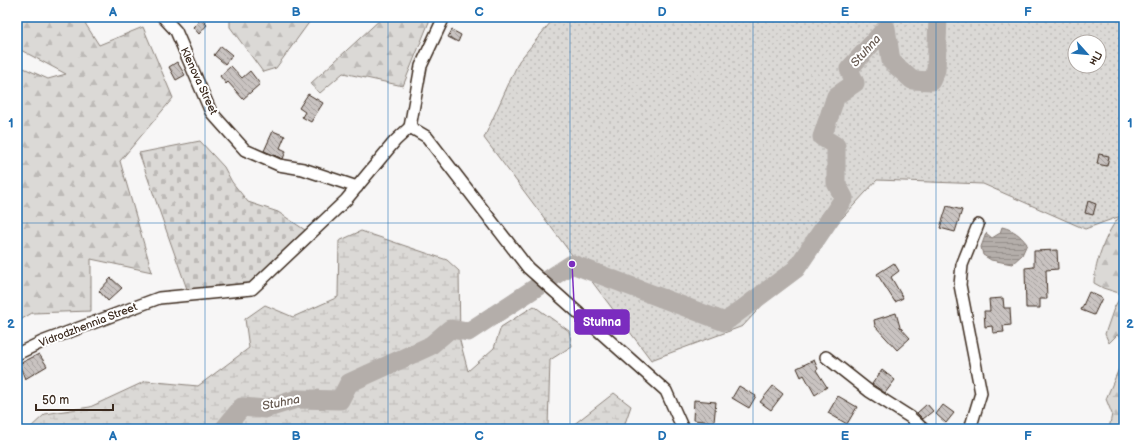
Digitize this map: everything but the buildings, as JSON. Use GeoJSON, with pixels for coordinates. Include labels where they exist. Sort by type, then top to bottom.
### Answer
{"type":"FeatureCollection","features":[{"type":"Feature","properties":{"kind":"street","name":"Klenova Street"},"geometry":{"type":"LineString","coordinates":[[163,17],[176,32],[211,112],[245,150],[279,165],[303,169],[357,187]]}},
{"type":"Feature","properties":{"kind":"street"},"geometry":{"type":"LineString","coordinates":[[444,17],[421,66],[410,127],[427,137],[528,268],[555,294],[666,391],[682,426]]}},
{"type":"Feature","properties":{"kind":"street","name":"Vidrodzhennia Street"},"geometry":{"type":"LineString","coordinates":[[17,354],[42,342],[159,298],[252,289],[346,200],[395,141],[410,127]]}},
{"type":"Feature","properties":{"kind":"street"},"geometry":{"type":"LineString","coordinates":[[970,429],[981,393],[960,285],[962,265],[978,225]]}},
{"type":"Feature","properties":{"kind":"street"},"geometry":{"type":"LineString","coordinates":[[826,356],[869,390],[910,418],[923,429]]}},
{"type":"Feature","properties":{"kind":"green space"},"geometry":{"type":"Polygon","coordinates":[[[17,17],[81,17],[99,45],[143,27],[173,98],[120,161],[152,272],[91,259],[91,311],[32,313],[17,322],[17,248],[21,247],[17,239],[17,65],[48,79],[66,74],[17,48],[17,17]]]}},
{"type":"Feature","properties":{"kind":"green space"},"geometry":{"type":"Polygon","coordinates":[[[230,17],[313,17],[276,68],[263,72],[230,27],[230,17]]]}},
{"type":"Feature","properties":{"kind":"green space"},"geometry":{"type":"Polygon","coordinates":[[[383,17],[431,17],[403,86],[343,73],[320,93],[310,84],[383,17]]]}},
{"type":"Feature","properties":{"kind":"green space"},"geometry":{"type":"Polygon","coordinates":[[[555,17],[1124,17],[1124,213],[1118,217],[1085,229],[983,184],[877,180],[743,326],[651,360],[484,138],[519,61],[555,17]]]}},
{"type":"Feature","properties":{"kind":"green space"},"geometry":{"type":"Polygon","coordinates":[[[200,141],[224,167],[232,182],[248,202],[278,212],[305,230],[249,285],[188,292],[139,153],[200,141]]]}},
{"type":"Feature","properties":{"kind":"green space"},"geometry":{"type":"Polygon","coordinates":[[[1124,213],[1124,337],[1117,335],[1109,343],[1105,334],[1114,308],[1122,294],[1103,288],[1094,283],[1097,265],[1103,245],[1113,225],[1124,213]]]}},
{"type":"Feature","properties":{"kind":"green space"},"geometry":{"type":"Polygon","coordinates":[[[361,231],[447,260],[459,271],[460,341],[468,371],[494,348],[501,327],[534,306],[569,331],[572,346],[550,360],[548,427],[551,429],[29,429],[45,414],[90,407],[146,381],[198,386],[249,348],[245,319],[265,305],[293,317],[338,297],[339,241],[361,231]]]}},
{"type":"Feature","properties":{"kind":"green space"},"geometry":{"type":"Polygon","coordinates":[[[1124,357],[1124,429],[1109,429],[1112,414],[1106,399],[1124,357]]]}},
{"type":"Feature","properties":{"kind":"green space"},"geometry":{"type":"Polygon","coordinates":[[[614,393],[631,406],[623,429],[568,429],[614,393]]]}},
{"type":"Feature","properties":{"kind":"shaded area"},"geometry":{"type":"Polygon","coordinates":[[[1002,227],[1016,233],[1027,244],[1022,255],[1012,264],[991,260],[983,255],[981,247],[986,233],[992,238],[1000,233],[1002,227]]]}},
{"type":"Feature","properties":{"kind":"waterway","name":"Stuhna"},"geometry":{"type":"LineString","coordinates":[[224,429],[242,407],[265,409],[297,399],[340,400],[349,383],[430,346],[450,329],[468,332],[572,264],[725,322],[796,269],[844,198],[836,183],[836,146],[822,137],[836,96],[855,83],[849,69],[886,28],[891,61],[912,80],[931,81],[936,70],[938,17]]}},
{"type":"Feature","properties":{"kind":"place","name":"Stuhna"},"geometry":{"type":"Point","coordinates":[572,264]}}]}
